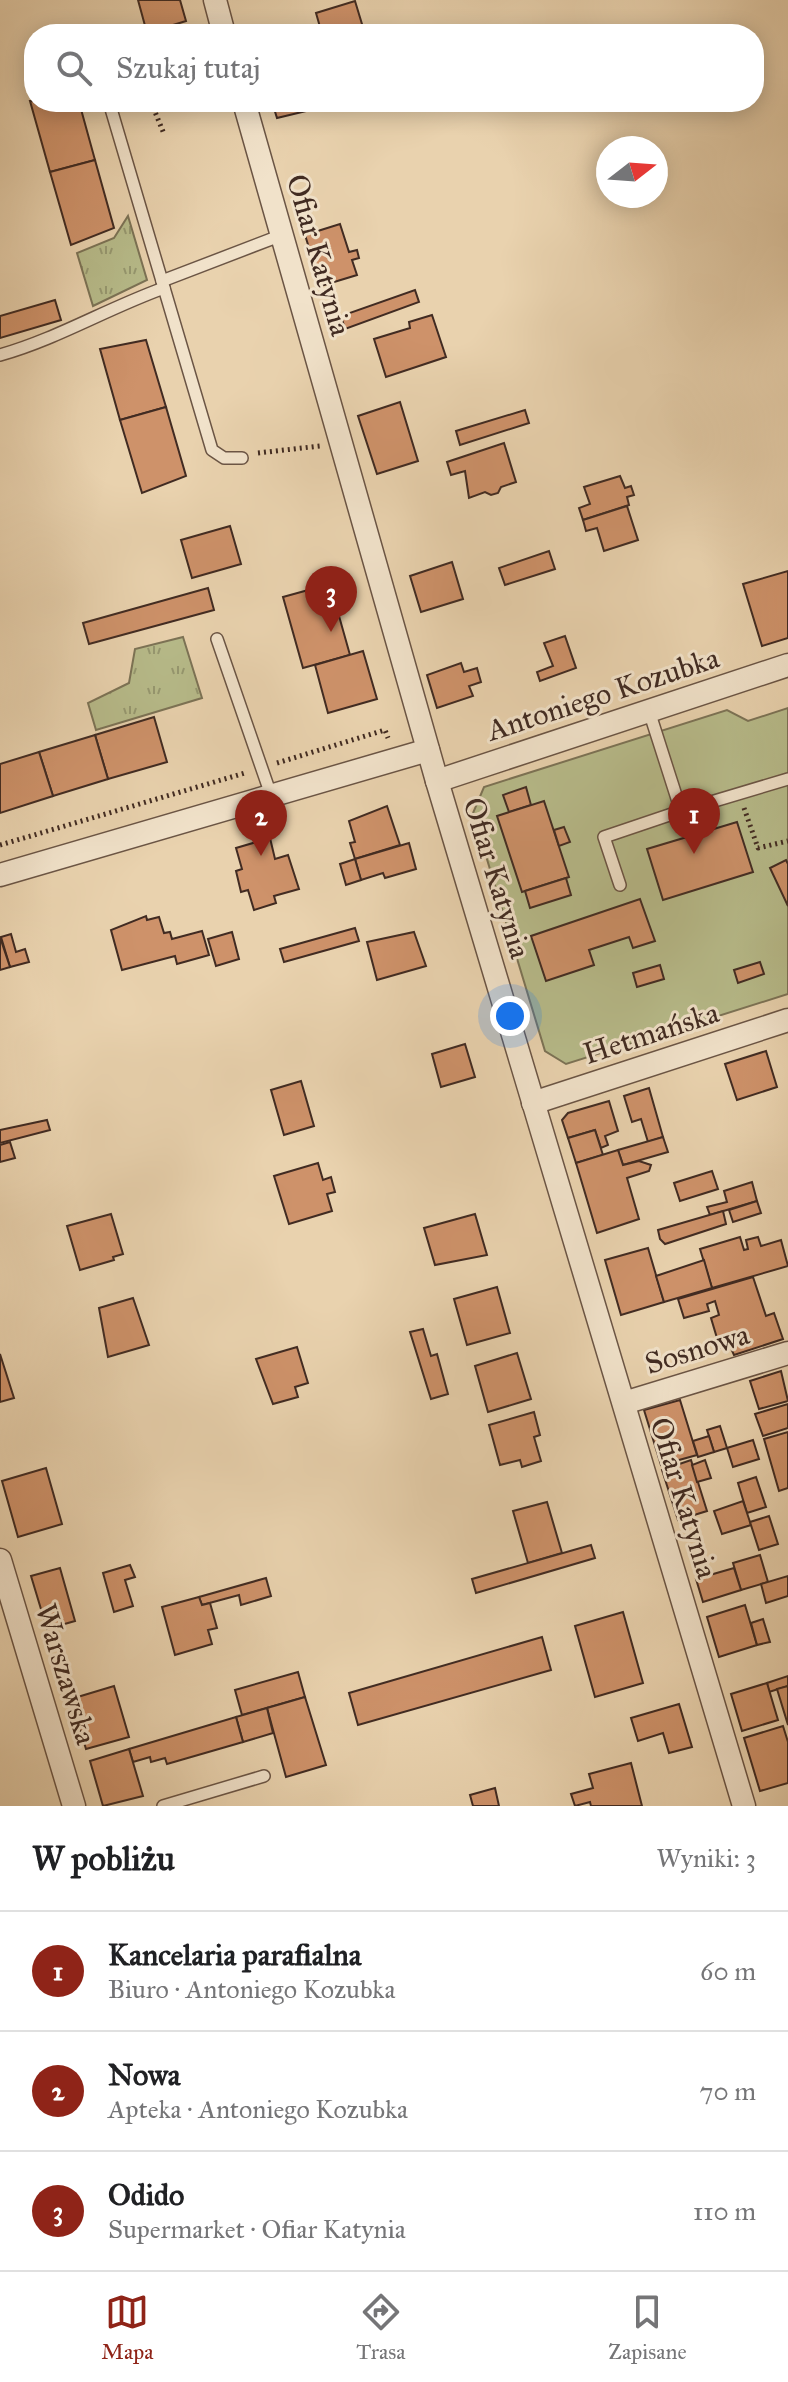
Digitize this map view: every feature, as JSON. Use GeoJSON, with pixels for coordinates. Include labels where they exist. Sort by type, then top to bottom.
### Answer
{"type":"FeatureCollection","features":[{"type":"Feature","properties":{"kind":"street"},"geometry":{"type":"LineString","coordinates":[[215,0],[221,24]]}},
{"type":"Feature","properties":{"kind":"street","name":"Ofiar Katynia"},"geometry":{"type":"LineString","coordinates":[[247,112],[437,781],[744,1806]]}},
{"type":"Feature","properties":{"kind":"street","name":"Antoniego Kozubka"},"geometry":{"type":"LineString","coordinates":[[437,781],[788,665]]}},
{"type":"Feature","properties":{"kind":"street"},"geometry":{"type":"LineString","coordinates":[[0,875],[428,750]]}},
{"type":"Feature","properties":{"kind":"street","name":"Hetmańska"},"geometry":{"type":"LineString","coordinates":[[533,1103],[788,1020]]}},
{"type":"Feature","properties":{"kind":"street","name":"Sosnowa"},"geometry":{"type":"LineString","coordinates":[[624,1403],[788,1353]]}},
{"type":"Feature","properties":{"kind":"street","name":"Warszawska"},"geometry":{"type":"LineString","coordinates":[[0,1560],[74,1806]]}},
{"type":"Feature","properties":{"kind":"lane"},"geometry":{"type":"LineString","coordinates":[[112,112],[212,450],[224,458],[242,458]]}},
{"type":"Feature","properties":{"kind":"lane"},"geometry":{"type":"LineString","coordinates":[[0,355],[44,342],[163,284],[282,235]]}},
{"type":"Feature","properties":{"kind":"lane"},"geometry":{"type":"LineString","coordinates":[[217,639],[271,795]]}},
{"type":"Feature","properties":{"kind":"lane"},"geometry":{"type":"LineString","coordinates":[[649,711],[681,811]]}},
{"type":"Feature","properties":{"kind":"lane"},"geometry":{"type":"LineString","coordinates":[[620,885],[604,837],[788,779]]}},
{"type":"Feature","properties":{"kind":"lane"},"geometry":{"type":"LineString","coordinates":[[163,1806],[264,1776]]}},
{"type":"Feature","properties":{"kind":"path"},"geometry":{"type":"LineString","coordinates":[[155,112],[164,134]]}},
{"type":"Feature","properties":{"kind":"path"},"geometry":{"type":"LineString","coordinates":[[242,458],[267,451],[341,444]]}},
{"type":"Feature","properties":{"kind":"path"},"geometry":{"type":"LineString","coordinates":[[0,845],[385,730],[389,747]]}},
{"type":"Feature","properties":{"kind":"path"},"geometry":{"type":"LineString","coordinates":[[739,793],[758,848],[788,840]]}},
{"type":"Feature","properties":{"kind":"green space"},"geometry":{"type":"Polygon","coordinates":[[[128,216],[147,280],[93,306],[77,253],[114,238],[128,216]]]}},
{"type":"Feature","properties":{"kind":"green space"},"geometry":{"type":"Polygon","coordinates":[[[183,637],[202,698],[96,730],[88,703],[129,683],[135,649],[183,637]]]}},
{"type":"Feature","properties":{"kind":"green space"},"geometry":{"type":"Polygon","coordinates":[[[788,708],[788,994],[566,1064],[545,1051],[473,813],[484,787],[727,710],[748,721],[788,708]]]}},
{"type":"Feature","properties":{"kind":"building"},"geometry":{"type":"Polygon","coordinates":[[[138,0],[180,0],[186,21],[145,24],[138,0]]]}},
{"type":"Feature","properties":{"kind":"building"},"geometry":{"type":"Polygon","coordinates":[[[355,1],[362,24],[319,24],[316,13],[355,1]]]}},
{"type":"Feature","properties":{"kind":"building"},"geometry":{"type":"Polygon","coordinates":[[[33,112],[82,112],[95,160],[50,172],[33,112]]]}},
{"type":"Feature","properties":{"kind":"building"},"geometry":{"type":"Polygon","coordinates":[[[275,112],[302,112],[277,118],[275,112]]]}},
{"type":"Feature","properties":{"kind":"building"},"geometry":{"type":"Polygon","coordinates":[[[95,160],[114,228],[71,245],[50,172],[95,160]]]}},
{"type":"Feature","properties":{"kind":"building"},"geometry":{"type":"Polygon","coordinates":[[[340,224],[349,252],[357,250],[359,258],[352,260],[357,275],[321,286],[305,235],[340,224]]]}},
{"type":"Feature","properties":{"kind":"building"},"geometry":{"type":"Polygon","coordinates":[[[415,290],[419,302],[345,329],[341,316],[415,290]]]}},
{"type":"Feature","properties":{"kind":"building"},"geometry":{"type":"Polygon","coordinates":[[[55,300],[61,320],[0,338],[0,316],[55,300]]]}},
{"type":"Feature","properties":{"kind":"building"},"geometry":{"type":"Polygon","coordinates":[[[432,315],[446,357],[386,377],[374,339],[410,328],[409,322],[432,315]]]}},
{"type":"Feature","properties":{"kind":"building"},"geometry":{"type":"Polygon","coordinates":[[[146,340],[166,407],[120,420],[100,349],[146,340]]]}},
{"type":"Feature","properties":{"kind":"building"},"geometry":{"type":"Polygon","coordinates":[[[400,402],[418,461],[377,474],[358,416],[400,402]]]}},
{"type":"Feature","properties":{"kind":"building"},"geometry":{"type":"Polygon","coordinates":[[[166,407],[186,476],[142,493],[120,420],[166,407]]]}},
{"type":"Feature","properties":{"kind":"building"},"geometry":{"type":"Polygon","coordinates":[[[525,410],[529,423],[460,445],[456,431],[525,410]]]}},
{"type":"Feature","properties":{"kind":"building"},"geometry":{"type":"Polygon","coordinates":[[[504,443],[516,482],[501,487],[498,493],[491,495],[485,492],[469,498],[465,471],[451,475],[447,462],[504,443]]]}},
{"type":"Feature","properties":{"kind":"building"},"geometry":{"type":"Polygon","coordinates":[[[620,476],[625,488],[631,486],[634,495],[627,497],[629,505],[583,520],[579,508],[590,504],[584,487],[620,476]]]}},
{"type":"Feature","properties":{"kind":"building"},"geometry":{"type":"Polygon","coordinates":[[[627,506],[638,540],[604,551],[597,528],[586,531],[583,520],[627,506]]]}},
{"type":"Feature","properties":{"kind":"building"},"geometry":{"type":"Polygon","coordinates":[[[230,526],[241,564],[192,578],[181,540],[230,526]]]}},
{"type":"Feature","properties":{"kind":"building"},"geometry":{"type":"Polygon","coordinates":[[[549,551],[555,569],[505,585],[499,568],[549,551]]]}},
{"type":"Feature","properties":{"kind":"building"},"geometry":{"type":"Polygon","coordinates":[[[452,562],[463,599],[421,612],[410,576],[452,562]]]}},
{"type":"Feature","properties":{"kind":"building"},"geometry":{"type":"Polygon","coordinates":[[[788,571],[788,638],[762,646],[743,584],[788,571]]]}},
{"type":"Feature","properties":{"kind":"building"},"geometry":{"type":"Polygon","coordinates":[[[330,584],[350,655],[303,668],[283,597],[330,584]]]}},
{"type":"Feature","properties":{"kind":"building"},"geometry":{"type":"Polygon","coordinates":[[[208,588],[214,610],[89,644],[83,623],[208,588]]]}},
{"type":"Feature","properties":{"kind":"building"},"geometry":{"type":"Polygon","coordinates":[[[565,636],[576,668],[540,681],[537,672],[553,666],[544,643],[565,636]]]}},
{"type":"Feature","properties":{"kind":"building"},"geometry":{"type":"Polygon","coordinates":[[[363,651],[377,699],[328,713],[315,665],[363,651]]]}},
{"type":"Feature","properties":{"kind":"building"},"geometry":{"type":"Polygon","coordinates":[[[461,663],[464,672],[477,668],[481,682],[469,686],[473,696],[437,708],[427,675],[461,663]]]}},
{"type":"Feature","properties":{"kind":"building"},"geometry":{"type":"Polygon","coordinates":[[[154,717],[167,762],[108,779],[95,735],[154,717]]]}},
{"type":"Feature","properties":{"kind":"building"},"geometry":{"type":"Polygon","coordinates":[[[95,735],[108,779],[53,796],[39,752],[95,735]]]}},
{"type":"Feature","properties":{"kind":"building"},"geometry":{"type":"Polygon","coordinates":[[[39,752],[53,796],[0,813],[0,764],[39,752]]]}},
{"type":"Feature","properties":{"kind":"building"},"geometry":{"type":"Polygon","coordinates":[[[526,787],[531,805],[509,812],[503,795],[526,787]]]}},
{"type":"Feature","properties":{"kind":"building"},"geometry":{"type":"Polygon","coordinates":[[[544,801],[569,877],[522,892],[497,816],[544,801]]]}},
{"type":"Feature","properties":{"kind":"building"},"geometry":{"type":"Polygon","coordinates":[[[387,806],[400,845],[355,859],[350,843],[355,842],[349,821],[387,806]]]}},
{"type":"Feature","properties":{"kind":"building"},"geometry":{"type":"Polygon","coordinates":[[[737,822],[753,872],[663,900],[647,849],[737,822]]]}},
{"type":"Feature","properties":{"kind":"building"},"geometry":{"type":"Polygon","coordinates":[[[564,827],[570,842],[559,846],[554,830],[564,827]]]}},
{"type":"Feature","properties":{"kind":"building"},"geometry":{"type":"Polygon","coordinates":[[[270,838],[275,859],[288,855],[299,889],[274,896],[276,903],[254,910],[248,890],[241,892],[236,871],[242,869],[236,848],[270,838]]]}},
{"type":"Feature","properties":{"kind":"building"},"geometry":{"type":"Polygon","coordinates":[[[409,843],[416,869],[385,878],[383,873],[361,880],[355,859],[409,843]]]}},
{"type":"Feature","properties":{"kind":"building"},"geometry":{"type":"Polygon","coordinates":[[[355,859],[361,880],[346,885],[340,864],[355,859]]]}},
{"type":"Feature","properties":{"kind":"building"},"geometry":{"type":"Polygon","coordinates":[[[786,860],[788,864],[788,906],[770,868],[786,860]]]}},
{"type":"Feature","properties":{"kind":"building"},"geometry":{"type":"Polygon","coordinates":[[[566,878],[571,895],[530,908],[525,891],[566,878]]]}},
{"type":"Feature","properties":{"kind":"building"},"geometry":{"type":"Polygon","coordinates":[[[640,899],[655,941],[633,948],[629,937],[589,950],[594,965],[546,981],[531,936],[640,899]]]}},
{"type":"Feature","properties":{"kind":"building"},"geometry":{"type":"Polygon","coordinates":[[[146,916],[147,920],[159,917],[164,933],[170,932],[172,939],[202,931],[209,955],[177,964],[175,956],[122,970],[111,930],[146,916]]]}},
{"type":"Feature","properties":{"kind":"building"},"geometry":{"type":"Polygon","coordinates":[[[355,928],[359,941],[284,962],[280,949],[355,928]]]}},
{"type":"Feature","properties":{"kind":"building"},"geometry":{"type":"Polygon","coordinates":[[[232,932],[239,959],[216,966],[208,939],[232,932]]]}},
{"type":"Feature","properties":{"kind":"building"},"geometry":{"type":"Polygon","coordinates":[[[414,932],[426,966],[377,980],[367,942],[414,932]]]}},
{"type":"Feature","properties":{"kind":"building"},"geometry":{"type":"Polygon","coordinates":[[[11,934],[16,952],[25,949],[29,962],[10,967],[1,937],[11,934]]]}},
{"type":"Feature","properties":{"kind":"building"},"geometry":{"type":"Polygon","coordinates":[[[0,937],[10,967],[0,970],[0,937]]]}},
{"type":"Feature","properties":{"kind":"building"},"geometry":{"type":"Polygon","coordinates":[[[760,962],[764,974],[738,983],[734,970],[760,962]]]}},
{"type":"Feature","properties":{"kind":"building"},"geometry":{"type":"Polygon","coordinates":[[[660,965],[664,979],[637,987],[633,973],[660,965]]]}},
{"type":"Feature","properties":{"kind":"building"},"geometry":{"type":"Polygon","coordinates":[[[465,1044],[475,1077],[441,1087],[432,1054],[465,1044]]]}},
{"type":"Feature","properties":{"kind":"building"},"geometry":{"type":"Polygon","coordinates":[[[766,1051],[777,1087],[737,1100],[725,1064],[766,1051]]]}},
{"type":"Feature","properties":{"kind":"building"},"geometry":{"type":"Polygon","coordinates":[[[301,1081],[314,1126],[284,1135],[271,1090],[301,1081]]]}},
{"type":"Feature","properties":{"kind":"building"},"geometry":{"type":"Polygon","coordinates":[[[649,1088],[663,1137],[648,1142],[641,1119],[632,1122],[624,1096],[649,1088]]]}},
{"type":"Feature","properties":{"kind":"building"},"geometry":{"type":"Polygon","coordinates":[[[609,1101],[618,1131],[605,1136],[608,1145],[601,1148],[595,1130],[568,1138],[562,1120],[568,1113],[609,1101]]]}},
{"type":"Feature","properties":{"kind":"building"},"geometry":{"type":"Polygon","coordinates":[[[47,1120],[50,1130],[0,1143],[0,1130],[47,1120]]]}},
{"type":"Feature","properties":{"kind":"building"},"geometry":{"type":"Polygon","coordinates":[[[595,1130],[603,1155],[576,1163],[568,1138],[595,1130]]]}},
{"type":"Feature","properties":{"kind":"building"},"geometry":{"type":"Polygon","coordinates":[[[663,1137],[668,1152],[623,1165],[618,1150],[663,1137]]]}},
{"type":"Feature","properties":{"kind":"building"},"geometry":{"type":"Polygon","coordinates":[[[10,1142],[15,1158],[0,1162],[0,1145],[10,1142]]]}},
{"type":"Feature","properties":{"kind":"building"},"geometry":{"type":"Polygon","coordinates":[[[618,1150],[623,1165],[639,1161],[651,1165],[649,1171],[627,1178],[639,1219],[597,1233],[576,1163],[618,1150]]]}},
{"type":"Feature","properties":{"kind":"building"},"geometry":{"type":"Polygon","coordinates":[[[318,1163],[323,1180],[331,1177],[335,1192],[327,1194],[332,1211],[289,1224],[274,1176],[318,1163]]]}},
{"type":"Feature","properties":{"kind":"building"},"geometry":{"type":"Polygon","coordinates":[[[712,1171],[718,1189],[680,1201],[674,1183],[712,1171]]]}},
{"type":"Feature","properties":{"kind":"building"},"geometry":{"type":"Polygon","coordinates":[[[752,1182],[757,1201],[710,1215],[707,1207],[727,1202],[724,1191],[752,1182]]]}},
{"type":"Feature","properties":{"kind":"building"},"geometry":{"type":"Polygon","coordinates":[[[757,1201],[761,1213],[733,1222],[729,1210],[757,1201]]]}},
{"type":"Feature","properties":{"kind":"building"},"geometry":{"type":"Polygon","coordinates":[[[723,1211],[726,1224],[665,1244],[660,1239],[658,1230],[723,1211]]]}},
{"type":"Feature","properties":{"kind":"building"},"geometry":{"type":"Polygon","coordinates":[[[111,1214],[123,1254],[113,1257],[114,1260],[80,1270],[67,1226],[111,1214]]]}},
{"type":"Feature","properties":{"kind":"building"},"geometry":{"type":"Polygon","coordinates":[[[475,1214],[487,1255],[435,1265],[424,1228],[475,1214]]]}},
{"type":"Feature","properties":{"kind":"building"},"geometry":{"type":"Polygon","coordinates":[[[740,1237],[744,1250],[748,1249],[746,1240],[758,1237],[761,1246],[781,1240],[788,1266],[712,1288],[700,1249],[740,1237]]]}},
{"type":"Feature","properties":{"kind":"building"},"geometry":{"type":"Polygon","coordinates":[[[648,1248],[664,1302],[621,1315],[605,1260],[648,1248]]]}},
{"type":"Feature","properties":{"kind":"building"},"geometry":{"type":"Polygon","coordinates":[[[704,1260],[712,1288],[664,1302],[656,1276],[704,1260]]]}},
{"type":"Feature","properties":{"kind":"building"},"geometry":{"type":"Polygon","coordinates":[[[753,1277],[766,1316],[774,1313],[783,1339],[734,1355],[730,1346],[720,1348],[711,1318],[719,1315],[715,1301],[707,1304],[709,1311],[684,1318],[678,1299],[753,1277]]]}},
{"type":"Feature","properties":{"kind":"building"},"geometry":{"type":"Polygon","coordinates":[[[497,1287],[510,1333],[467,1345],[454,1299],[497,1287]]]}},
{"type":"Feature","properties":{"kind":"building"},"geometry":{"type":"Polygon","coordinates":[[[133,1298],[149,1345],[108,1357],[99,1308],[133,1298]]]}},
{"type":"Feature","properties":{"kind":"building"},"geometry":{"type":"Polygon","coordinates":[[[423,1329],[431,1356],[437,1354],[448,1394],[431,1399],[410,1332],[423,1329]]]}},
{"type":"Feature","properties":{"kind":"building"},"geometry":{"type":"Polygon","coordinates":[[[297,1347],[308,1383],[295,1387],[298,1397],[273,1404],[256,1359],[297,1347]]]}},
{"type":"Feature","properties":{"kind":"building"},"geometry":{"type":"Polygon","coordinates":[[[517,1353],[531,1399],[488,1412],[475,1366],[517,1353]]]}},
{"type":"Feature","properties":{"kind":"building"},"geometry":{"type":"Polygon","coordinates":[[[0,1354],[14,1398],[0,1402],[0,1354]]]}},
{"type":"Feature","properties":{"kind":"building"},"geometry":{"type":"Polygon","coordinates":[[[781,1371],[788,1401],[759,1409],[750,1381],[781,1371]]]}},
{"type":"Feature","properties":{"kind":"building"},"geometry":{"type":"Polygon","coordinates":[[[680,1400],[697,1455],[661,1465],[644,1410],[680,1400]]]}},
{"type":"Feature","properties":{"kind":"building"},"geometry":{"type":"Polygon","coordinates":[[[788,1404],[788,1428],[763,1436],[755,1414],[788,1404]]]}},
{"type":"Feature","properties":{"kind":"building"},"geometry":{"type":"Polygon","coordinates":[[[534,1412],[540,1435],[534,1437],[541,1461],[522,1467],[520,1460],[500,1465],[489,1425],[534,1412]]]}},
{"type":"Feature","properties":{"kind":"building"},"geometry":{"type":"Polygon","coordinates":[[[720,1426],[727,1448],[714,1452],[707,1430],[720,1426]]]}},
{"type":"Feature","properties":{"kind":"building"},"geometry":{"type":"Polygon","coordinates":[[[788,1432],[788,1488],[779,1491],[764,1439],[788,1432]]]}},
{"type":"Feature","properties":{"kind":"building"},"geometry":{"type":"Polygon","coordinates":[[[709,1436],[714,1452],[698,1457],[693,1441],[709,1436]]]}},
{"type":"Feature","properties":{"kind":"building"},"geometry":{"type":"Polygon","coordinates":[[[753,1440],[759,1459],[733,1467],[727,1448],[753,1440]]]}},
{"type":"Feature","properties":{"kind":"building"},"geometry":{"type":"Polygon","coordinates":[[[691,1460],[707,1511],[678,1520],[662,1470],[691,1460]]]}},
{"type":"Feature","properties":{"kind":"building"},"geometry":{"type":"Polygon","coordinates":[[[705,1460],[711,1478],[697,1482],[692,1465],[705,1460]]]}},
{"type":"Feature","properties":{"kind":"building"},"geometry":{"type":"Polygon","coordinates":[[[46,1468],[62,1524],[18,1537],[2,1481],[46,1468]]]}},
{"type":"Feature","properties":{"kind":"building"},"geometry":{"type":"Polygon","coordinates":[[[756,1477],[766,1507],[747,1513],[738,1483],[756,1477]]]}},
{"type":"Feature","properties":{"kind":"building"},"geometry":{"type":"Polygon","coordinates":[[[743,1501],[751,1525],[722,1534],[714,1511],[743,1501]]]}},
{"type":"Feature","properties":{"kind":"building"},"geometry":{"type":"Polygon","coordinates":[[[547,1502],[562,1553],[528,1563],[513,1511],[547,1502]]]}},
{"type":"Feature","properties":{"kind":"building"},"geometry":{"type":"Polygon","coordinates":[[[769,1516],[778,1544],[759,1550],[750,1522],[769,1516]]]}},
{"type":"Feature","properties":{"kind":"building"},"geometry":{"type":"Polygon","coordinates":[[[591,1545],[595,1558],[476,1593],[472,1579],[591,1545]]]}},
{"type":"Feature","properties":{"kind":"building"},"geometry":{"type":"Polygon","coordinates":[[[760,1555],[768,1582],[741,1590],[733,1563],[760,1555]]]}},
{"type":"Feature","properties":{"kind":"building"},"geometry":{"type":"Polygon","coordinates":[[[130,1565],[135,1577],[125,1580],[133,1606],[114,1612],[103,1573],[130,1565]]]}},
{"type":"Feature","properties":{"kind":"building"},"geometry":{"type":"Polygon","coordinates":[[[60,1568],[75,1621],[47,1629],[31,1576],[60,1568]]]}},
{"type":"Feature","properties":{"kind":"building"},"geometry":{"type":"Polygon","coordinates":[[[734,1568],[741,1590],[703,1602],[696,1579],[734,1568]]]}},
{"type":"Feature","properties":{"kind":"building"},"geometry":{"type":"Polygon","coordinates":[[[788,1576],[788,1596],[766,1603],[761,1584],[788,1576]]]}},
{"type":"Feature","properties":{"kind":"building"},"geometry":{"type":"Polygon","coordinates":[[[266,1578],[271,1596],[241,1605],[239,1595],[202,1605],[199,1597],[266,1578]]]}},
{"type":"Feature","properties":{"kind":"building"},"geometry":{"type":"Polygon","coordinates":[[[199,1597],[202,1605],[210,1603],[217,1628],[208,1630],[212,1644],[175,1655],[162,1607],[199,1597]]]}},
{"type":"Feature","properties":{"kind":"building"},"geometry":{"type":"Polygon","coordinates":[[[745,1605],[757,1645],[719,1657],[707,1617],[745,1605]]]}},
{"type":"Feature","properties":{"kind":"building"},"geometry":{"type":"Polygon","coordinates":[[[623,1612],[643,1683],[595,1697],[575,1626],[623,1612]]]}},
{"type":"Feature","properties":{"kind":"building"},"geometry":{"type":"Polygon","coordinates":[[[763,1619],[770,1642],[757,1645],[751,1623],[763,1619]]]}},
{"type":"Feature","properties":{"kind":"building"},"geometry":{"type":"Polygon","coordinates":[[[542,1637],[551,1670],[358,1725],[349,1693],[542,1637]]]}},
{"type":"Feature","properties":{"kind":"building"},"geometry":{"type":"Polygon","coordinates":[[[298,1672],[305,1697],[242,1715],[235,1690],[298,1672]]]}},
{"type":"Feature","properties":{"kind":"building"},"geometry":{"type":"Polygon","coordinates":[[[788,1676],[788,1686],[769,1692],[767,1683],[788,1676]]]}},
{"type":"Feature","properties":{"kind":"building"},"geometry":{"type":"Polygon","coordinates":[[[767,1683],[778,1720],[742,1731],[731,1694],[767,1683]]]}},
{"type":"Feature","properties":{"kind":"building"},"geometry":{"type":"Polygon","coordinates":[[[114,1686],[129,1737],[86,1749],[71,1699],[114,1686]]]}},
{"type":"Feature","properties":{"kind":"building"},"geometry":{"type":"Polygon","coordinates":[[[788,1686],[788,1725],[777,1689],[788,1686]]]}},
{"type":"Feature","properties":{"kind":"building"},"geometry":{"type":"Polygon","coordinates":[[[305,1697],[326,1765],[286,1777],[267,1708],[305,1697]]]}},
{"type":"Feature","properties":{"kind":"building"},"geometry":{"type":"Polygon","coordinates":[[[679,1704],[692,1747],[669,1753],[663,1733],[638,1741],[631,1718],[679,1704]]]}},
{"type":"Feature","properties":{"kind":"building"},"geometry":{"type":"Polygon","coordinates":[[[267,1708],[273,1733],[243,1742],[236,1717],[267,1708]]]}},
{"type":"Feature","properties":{"kind":"building"},"geometry":{"type":"Polygon","coordinates":[[[236,1717],[243,1742],[167,1764],[165,1758],[151,1762],[150,1757],[133,1762],[129,1749],[236,1717]]]}},
{"type":"Feature","properties":{"kind":"building"},"geometry":{"type":"Polygon","coordinates":[[[783,1726],[788,1742],[788,1783],[760,1791],[744,1738],[783,1726]]]}},
{"type":"Feature","properties":{"kind":"building"},"geometry":{"type":"Polygon","coordinates":[[[129,1749],[143,1796],[103,1806],[90,1761],[129,1749]]]}},
{"type":"Feature","properties":{"kind":"building"},"geometry":{"type":"Polygon","coordinates":[[[631,1763],[642,1806],[591,1806],[590,1802],[575,1806],[571,1794],[593,1788],[589,1774],[631,1763]]]}},
{"type":"Feature","properties":{"kind":"building"},"geometry":{"type":"Polygon","coordinates":[[[495,1788],[499,1806],[473,1806],[470,1795],[495,1788]]]}},
{"type":"Feature","properties":{"kind":"place","name":"Odido"},"geometry":{"type":"Point","coordinates":[331,632]}},
{"type":"Feature","properties":{"kind":"place","name":"Kancelaria parafialna"},"geometry":{"type":"Point","coordinates":[694,854]}},
{"type":"Feature","properties":{"kind":"place","name":"Nowa"},"geometry":{"type":"Point","coordinates":[261,856]}}]}
